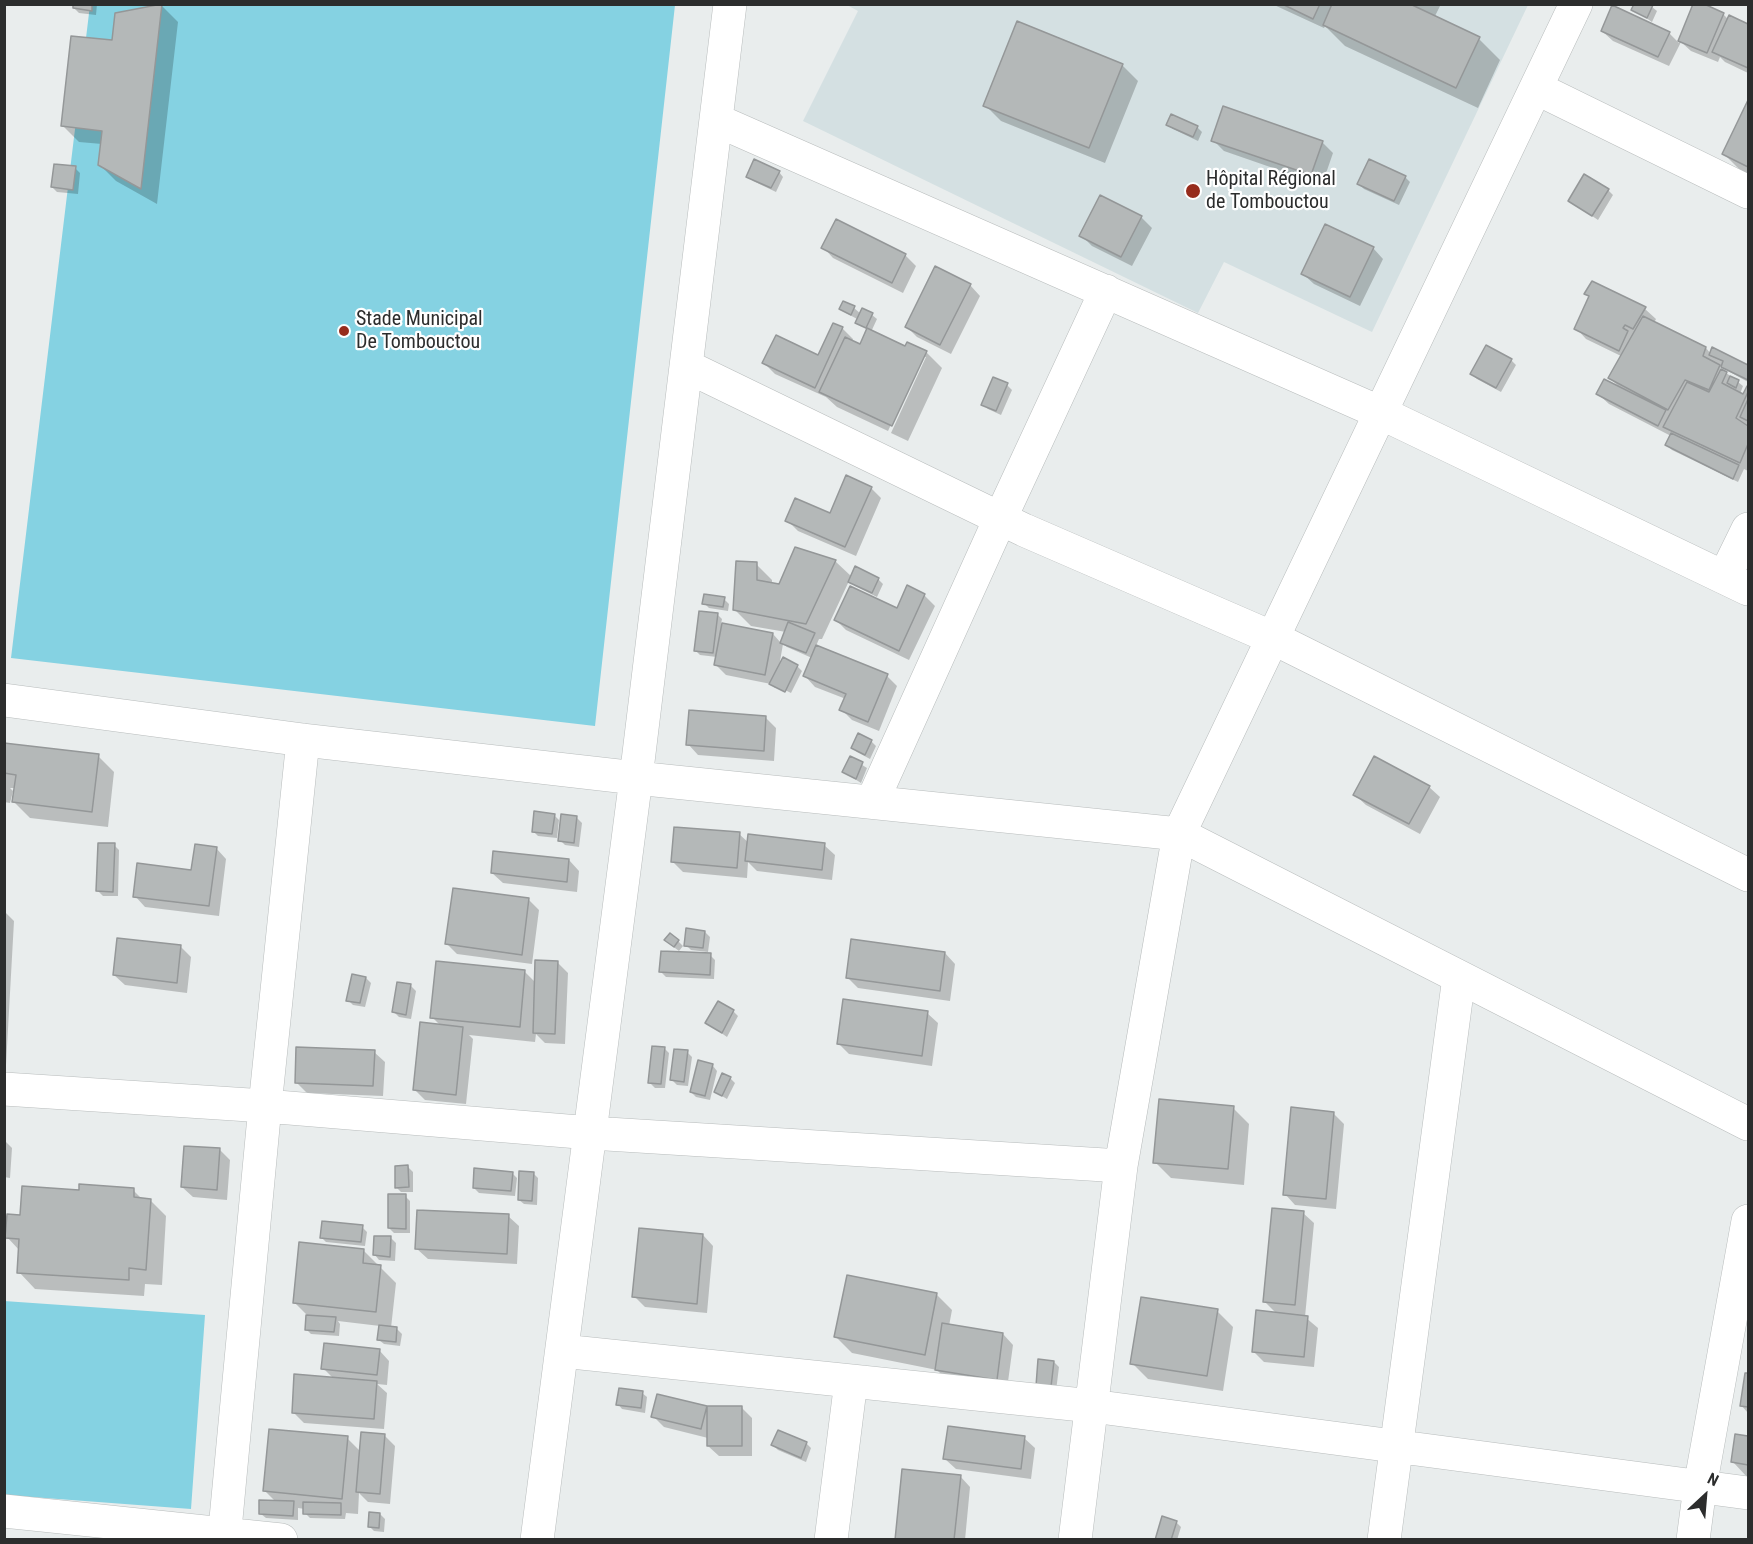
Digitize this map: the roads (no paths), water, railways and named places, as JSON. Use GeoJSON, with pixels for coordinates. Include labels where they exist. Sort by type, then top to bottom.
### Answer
{"type":"FeatureCollection","features":[{"type":"Feature","properties":{"kind":"street"},"geometry":{"type":"LineString","coordinates":[[706,4],[716,120]]}},
{"type":"Feature","properties":{"kind":"street"},"geometry":{"type":"LineString","coordinates":[[537,1539],[636,778],[730,4]]}},
{"type":"Feature","properties":{"kind":"street"},"geometry":{"type":"LineString","coordinates":[[1075,1539],[1121,1166],[1179,834],[1576,4]]}},
{"type":"Feature","properties":{"kind":"street"},"geometry":{"type":"LineString","coordinates":[[1536,88],[1749,192]]}},
{"type":"Feature","properties":{"kind":"street"},"geometry":{"type":"LineString","coordinates":[[716,120],[1381,413],[1737,582],[1749,529]]}},
{"type":"Feature","properties":{"kind":"street"},"geometry":{"type":"LineString","coordinates":[[872,802],[1106,291]]}},
{"type":"Feature","properties":{"kind":"street"},"geometry":{"type":"LineString","coordinates":[[686,366],[1000,519],[1273,638],[1749,874]]}},
{"type":"Feature","properties":{"kind":"street"},"geometry":{"type":"LineString","coordinates":[[4,700],[303,740],[636,778],[1179,834],[1749,1124]]}},
{"type":"Feature","properties":{"kind":"street"},"geometry":{"type":"LineString","coordinates":[[224,1536],[303,740]]}},
{"type":"Feature","properties":{"kind":"street"},"geometry":{"type":"LineString","coordinates":[[1384,1539],[1459,977]]}},
{"type":"Feature","properties":{"kind":"street"},"geometry":{"type":"LineString","coordinates":[[4,1089],[591,1133],[1121,1166]]}},
{"type":"Feature","properties":{"kind":"street"},"geometry":{"type":"LineString","coordinates":[[1693,1539],[1700,1486],[1749,1221]]}},
{"type":"Feature","properties":{"kind":"street"},"geometry":{"type":"LineString","coordinates":[[562,1351],[1092,1406],[1749,1493]]}},
{"type":"Feature","properties":{"kind":"street"},"geometry":{"type":"LineString","coordinates":[[831,1539],[851,1381]]}},
{"type":"Feature","properties":{"kind":"street"},"geometry":{"type":"LineString","coordinates":[[4,1511],[224,1536],[281,1539]]}},
{"type":"Feature","properties":{"kind":"place","name":"Hôpital Régional de Tombouctou"},"geometry":{"type":"Point","coordinates":[1193,191]}},
{"type":"Feature","properties":{"kind":"place","name":"Stade Municipal De Tombouctou"},"geometry":{"type":"Point","coordinates":[344,331]}}]}
